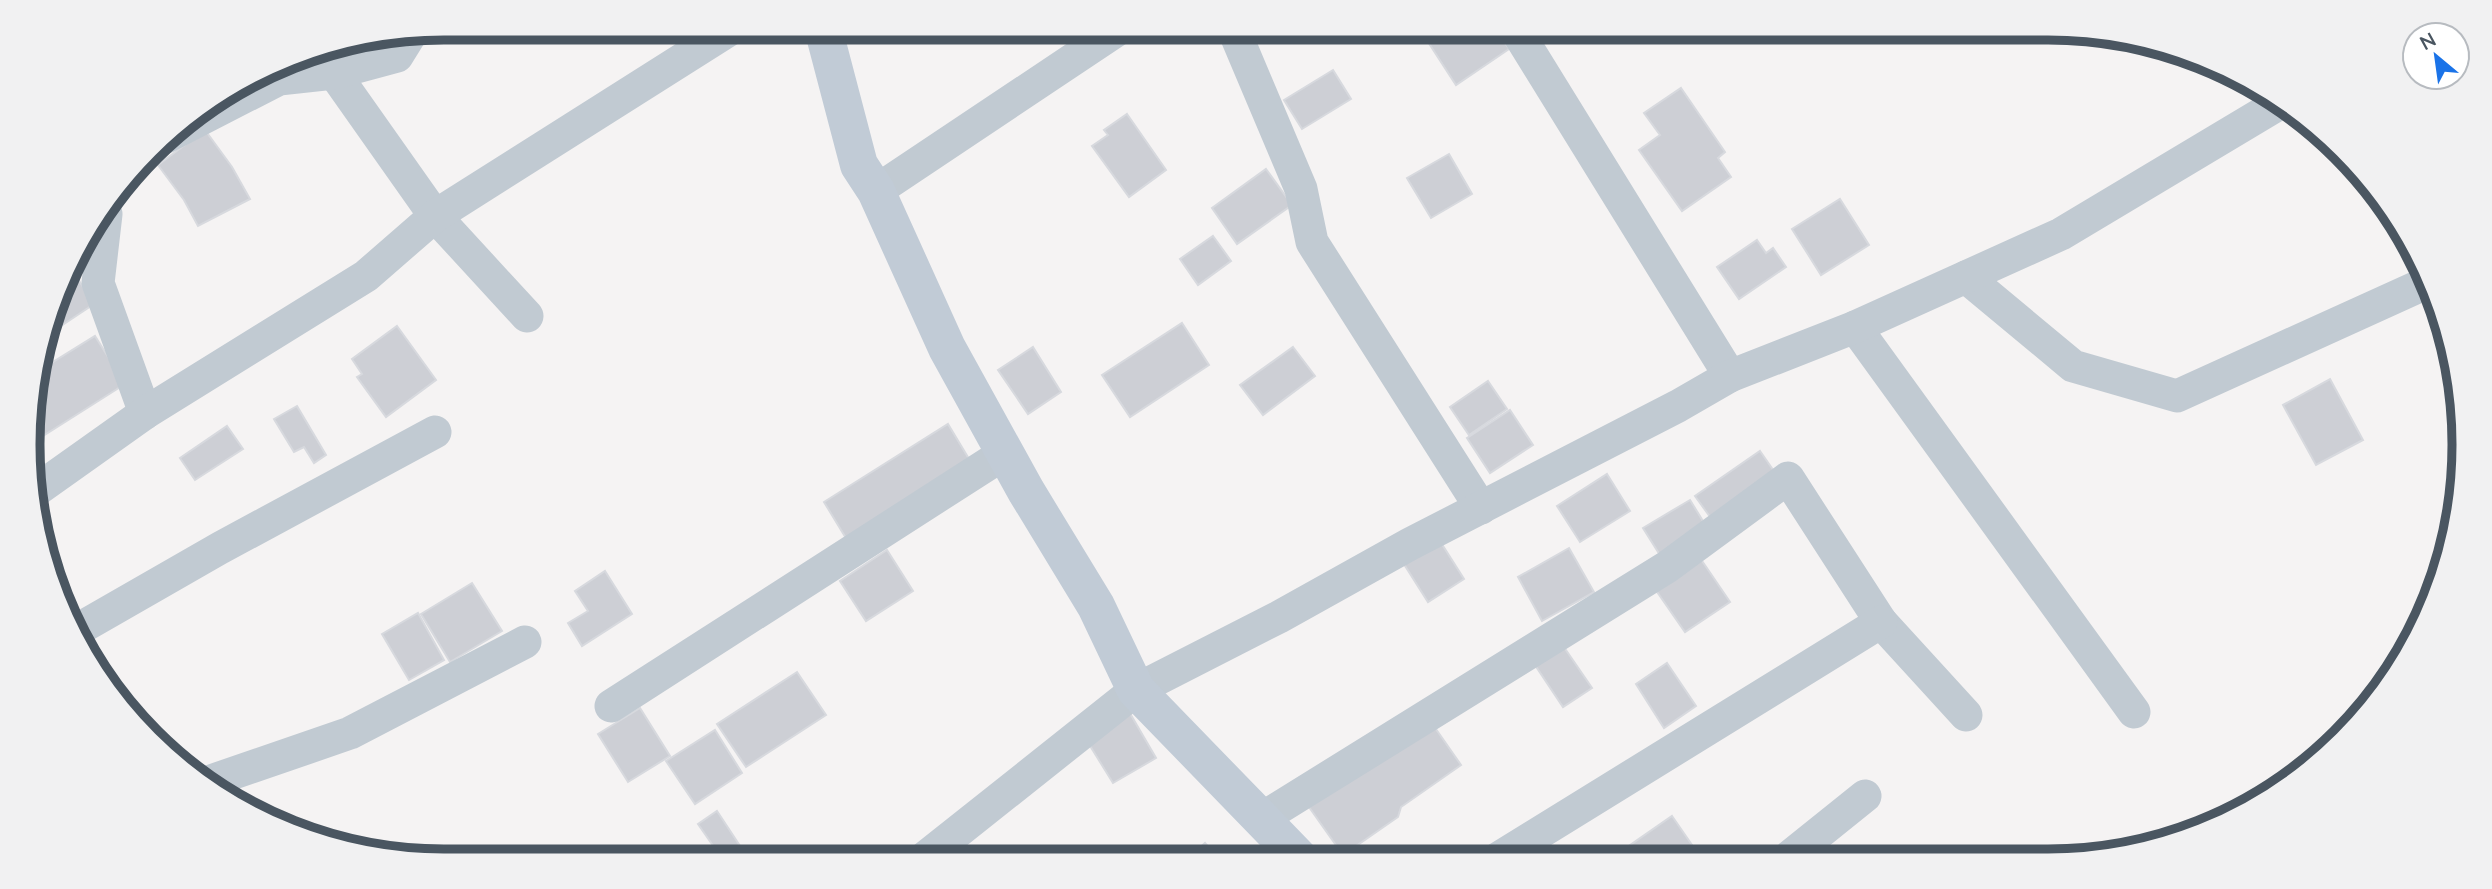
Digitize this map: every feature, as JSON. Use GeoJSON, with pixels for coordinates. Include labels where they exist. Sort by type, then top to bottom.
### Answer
{"type":"FeatureCollection","features":[{"type":"Feature","properties":{"kind":"street"},"geometry":{"type":"LineString","coordinates":[[43,486],[145,413],[366,276],[435,216],[713,40]]}},
{"type":"Feature","properties":{"kind":"street"},"geometry":{"type":"LineString","coordinates":[[825,40],[859,165],[876,191],[947,348],[1005,453],[1097,606],[1136,690],[1290,849]]}},
{"type":"Feature","properties":{"kind":"street"},"geometry":{"type":"LineString","coordinates":[[876,191],[1102,40]]}},
{"type":"Feature","properties":{"kind":"street"},"geometry":{"type":"LineString","coordinates":[[1238,40],[1301,189],[1312,242],[1481,508]]}},
{"type":"Feature","properties":{"kind":"street"},"geometry":{"type":"LineString","coordinates":[[1522,40],[1730,376]]}},
{"type":"Feature","properties":{"kind":"street"},"geometry":{"type":"LineString","coordinates":[[214,112],[279,79],[327,63],[397,56],[405,42]]}},
{"type":"Feature","properties":{"kind":"street"},"geometry":{"type":"LineString","coordinates":[[327,63],[435,216],[527,316]]}},
{"type":"Feature","properties":{"kind":"street"},"geometry":{"type":"LineString","coordinates":[[936,849],[1136,690],[1654,419],[1730,376],[1855,327],[2061,234],[2272,108]]}},
{"type":"Feature","properties":{"kind":"street"},"geometry":{"type":"LineString","coordinates":[[105,225],[98,283],[145,413]]}},
{"type":"Feature","properties":{"kind":"street"},"geometry":{"type":"LineString","coordinates":[[1966,277],[2073,366],[2177,396],[2419,286]]}},
{"type":"Feature","properties":{"kind":"street"},"geometry":{"type":"LineString","coordinates":[[1855,327],[2134,712]]}},
{"type":"Feature","properties":{"kind":"street"},"geometry":{"type":"LineString","coordinates":[[84,626],[220,548],[435,432]]}},
{"type":"Feature","properties":{"kind":"street"},"geometry":{"type":"LineString","coordinates":[[611,706],[1005,453]]}},
{"type":"Feature","properties":{"kind":"street"},"geometry":{"type":"LineString","coordinates":[[1261,819],[1667,567],[1788,478],[1881,621],[1966,715]]}},
{"type":"Feature","properties":{"kind":"street"},"geometry":{"type":"LineString","coordinates":[[1513,849],[1881,621]]}},
{"type":"Feature","properties":{"kind":"street"},"geometry":{"type":"LineString","coordinates":[[217,779],[350,733],[526,642]]}},
{"type":"Feature","properties":{"kind":"street"},"geometry":{"type":"LineString","coordinates":[[1799,849],[1865,796]]}},
{"type":"Feature","properties":{"kind":"building"},"geometry":{"type":"Polygon","coordinates":[[[1427,40],[1503,40],[1509,49],[1456,85],[1427,40]]]}},
{"type":"Feature","properties":{"kind":"building"},"geometry":{"type":"Polygon","coordinates":[[[1333,70],[1351,99],[1302,129],[1284,100],[1333,70]]]}},
{"type":"Feature","properties":{"kind":"building"},"geometry":{"type":"Polygon","coordinates":[[[1681,88],[1725,152],[1718,158],[1731,177],[1682,211],[1639,150],[1660,135],[1644,113],[1681,88]]]}},
{"type":"Feature","properties":{"kind":"building"},"geometry":{"type":"Polygon","coordinates":[[[1127,114],[1166,170],[1129,197],[1092,146],[1108,135],[1104,130],[1127,114]]]}},
{"type":"Feature","properties":{"kind":"building"},"geometry":{"type":"Polygon","coordinates":[[[205,130],[232,167],[250,199],[198,226],[184,200],[158,165],[205,130]]]}},
{"type":"Feature","properties":{"kind":"building"},"geometry":{"type":"Polygon","coordinates":[[[1449,154],[1472,194],[1431,218],[1407,178],[1449,154]]]}},
{"type":"Feature","properties":{"kind":"building"},"geometry":{"type":"Polygon","coordinates":[[[1266,169],[1292,205],[1237,244],[1212,208],[1266,169]]]}},
{"type":"Feature","properties":{"kind":"building"},"geometry":{"type":"Polygon","coordinates":[[[1840,199],[1869,245],[1821,275],[1792,229],[1840,199]]]}},
{"type":"Feature","properties":{"kind":"building"},"geometry":{"type":"Polygon","coordinates":[[[1213,236],[1231,261],[1198,285],[1180,259],[1213,236]]]}},
{"type":"Feature","properties":{"kind":"building"},"geometry":{"type":"Polygon","coordinates":[[[1757,240],[1766,253],[1773,248],[1786,267],[1739,299],[1717,267],[1757,240]]]}},
{"type":"Feature","properties":{"kind":"building"},"geometry":{"type":"Polygon","coordinates":[[[77,277],[94,304],[58,328],[77,277]]]}},
{"type":"Feature","properties":{"kind":"building"},"geometry":{"type":"Polygon","coordinates":[[[1182,323],[1209,365],[1130,417],[1102,375],[1182,323]]]}},
{"type":"Feature","properties":{"kind":"building"},"geometry":{"type":"Polygon","coordinates":[[[397,326],[436,380],[386,417],[357,377],[362,374],[352,359],[397,326]]]}},
{"type":"Feature","properties":{"kind":"building"},"geometry":{"type":"Polygon","coordinates":[[[95,336],[125,384],[40,438],[48,365],[95,336]]]}},
{"type":"Feature","properties":{"kind":"building"},"geometry":{"type":"Polygon","coordinates":[[[1033,347],[1061,392],[1028,414],[998,370],[1033,347]]]}},
{"type":"Feature","properties":{"kind":"building"},"geometry":{"type":"Polygon","coordinates":[[[1293,347],[1315,376],[1263,415],[1240,385],[1293,347]]]}},
{"type":"Feature","properties":{"kind":"building"},"geometry":{"type":"Polygon","coordinates":[[[2330,379],[2363,440],[2316,465],[2283,405],[2330,379]]]}},
{"type":"Feature","properties":{"kind":"building"},"geometry":{"type":"Polygon","coordinates":[[[1488,381],[1507,409],[1469,435],[1450,407],[1488,381]]]}},
{"type":"Feature","properties":{"kind":"building"},"geometry":{"type":"Polygon","coordinates":[[[297,406],[326,455],[314,463],[304,447],[294,452],[274,419],[297,406]]]}},
{"type":"Feature","properties":{"kind":"building"},"geometry":{"type":"Polygon","coordinates":[[[1510,410],[1533,445],[1490,473],[1467,438],[1510,410]]]}},
{"type":"Feature","properties":{"kind":"building"},"geometry":{"type":"Polygon","coordinates":[[[948,424],[972,464],[849,543],[824,502],[948,424]]]}},
{"type":"Feature","properties":{"kind":"building"},"geometry":{"type":"Polygon","coordinates":[[[227,426],[243,449],[195,480],[180,458],[227,426]]]}},
{"type":"Feature","properties":{"kind":"building"},"geometry":{"type":"Polygon","coordinates":[[[1760,451],[1778,477],[1713,521],[1695,496],[1760,451]]]}},
{"type":"Feature","properties":{"kind":"building"},"geometry":{"type":"Polygon","coordinates":[[[1607,474],[1630,511],[1580,542],[1557,506],[1607,474]]]}},
{"type":"Feature","properties":{"kind":"building"},"geometry":{"type":"Polygon","coordinates":[[[1690,500],[1706,526],[1660,555],[1643,528],[1690,500]]]}},
{"type":"Feature","properties":{"kind":"building"},"geometry":{"type":"Polygon","coordinates":[[[1438,538],[1464,579],[1428,602],[1402,561],[1438,538]]]}},
{"type":"Feature","properties":{"kind":"building"},"geometry":{"type":"Polygon","coordinates":[[[1569,548],[1594,592],[1542,621],[1518,577],[1569,548]]]}},
{"type":"Feature","properties":{"kind":"building"},"geometry":{"type":"Polygon","coordinates":[[[887,550],[913,591],[866,621],[840,581],[887,550]]]}},
{"type":"Feature","properties":{"kind":"building"},"geometry":{"type":"Polygon","coordinates":[[[1698,555],[1730,602],[1685,632],[1653,586],[1698,555]]]}},
{"type":"Feature","properties":{"kind":"building"},"geometry":{"type":"Polygon","coordinates":[[[605,571],[632,614],[582,646],[568,623],[588,611],[575,591],[605,571]]]}},
{"type":"Feature","properties":{"kind":"building"},"geometry":{"type":"Polygon","coordinates":[[[472,583],[502,631],[450,662],[421,614],[472,583]]]}},
{"type":"Feature","properties":{"kind":"building"},"geometry":{"type":"Polygon","coordinates":[[[418,613],[444,660],[409,680],[382,634],[418,613]]]}},
{"type":"Feature","properties":{"kind":"building"},"geometry":{"type":"Polygon","coordinates":[[[1557,637],[1592,688],[1563,707],[1529,656],[1557,637]]]}},
{"type":"Feature","properties":{"kind":"building"},"geometry":{"type":"Polygon","coordinates":[[[1667,663],[1696,706],[1664,728],[1636,684],[1667,663]]]}},
{"type":"Feature","properties":{"kind":"building"},"geometry":{"type":"Polygon","coordinates":[[[797,672],[826,715],[746,767],[717,724],[797,672]]]}},
{"type":"Feature","properties":{"kind":"building"},"geometry":{"type":"Polygon","coordinates":[[[640,708],[670,756],[628,782],[598,734],[640,708]]]}},
{"type":"Feature","properties":{"kind":"building"},"geometry":{"type":"Polygon","coordinates":[[[1128,710],[1156,758],[1113,783],[1084,736],[1128,710]]]}},
{"type":"Feature","properties":{"kind":"building"},"geometry":{"type":"Polygon","coordinates":[[[1431,722],[1461,765],[1401,807],[1398,817],[1352,849],[1339,849],[1309,807],[1431,722]]]}},
{"type":"Feature","properties":{"kind":"building"},"geometry":{"type":"Polygon","coordinates":[[[715,730],[742,773],[695,804],[666,761],[715,730]]]}},
{"type":"Feature","properties":{"kind":"building"},"geometry":{"type":"Polygon","coordinates":[[[717,811],[742,849],[715,849],[698,824],[717,811]]]}},
{"type":"Feature","properties":{"kind":"building"},"geometry":{"type":"Polygon","coordinates":[[[1672,816],[1695,849],[1625,849],[1672,816]]]}},
{"type":"Feature","properties":{"kind":"building"},"geometry":{"type":"Polygon","coordinates":[[[1205,843],[1210,849],[1198,849],[1205,843]]]}}]}
